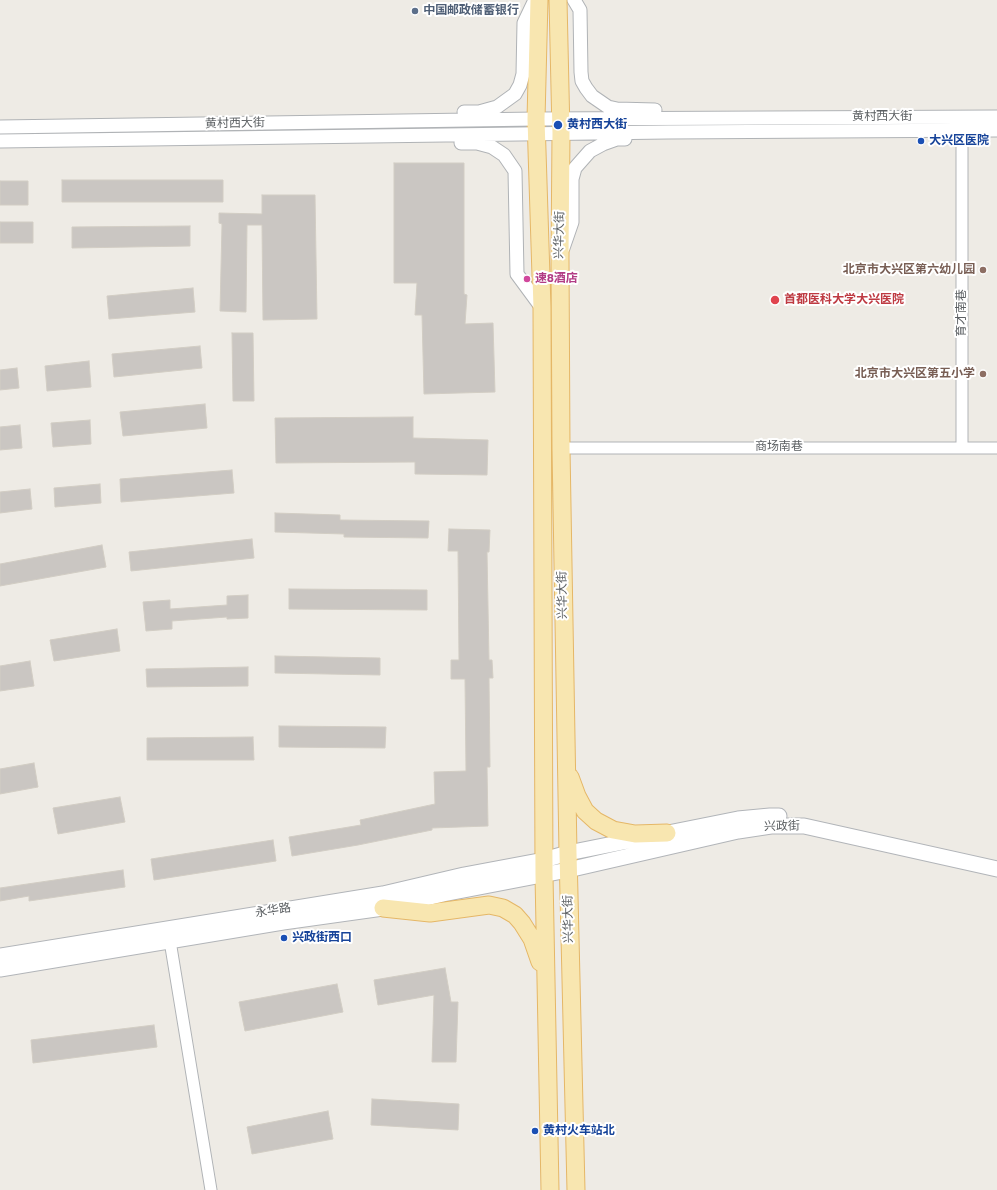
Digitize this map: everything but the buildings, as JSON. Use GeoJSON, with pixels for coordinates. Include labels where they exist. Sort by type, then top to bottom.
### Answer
{"type":"FeatureCollection","features":[{"type":"Feature","properties":{"kind":"main road","name":"兴华大街"},"geometry":{"type":"LineString","coordinates":[[539,0],[536,127],[542,308],[545,992],[550,1190]]}},
{"type":"Feature","properties":{"kind":"main road","name":"兴华大街"},"geometry":{"type":"LineString","coordinates":[[558,0],[561,126],[561,448],[566,768],[576,1190]]}},
{"type":"Feature","properties":{"kind":"main road"},"geometry":{"type":"LineString","coordinates":[[566,768],[585,811],[596,821],[613,830],[635,834],[667,833]]}},
{"type":"Feature","properties":{"kind":"main road","name":"兴政街"},"geometry":{"type":"LineString","coordinates":[[568,861],[667,833],[738,818],[770,816],[806,819],[997,863]]}},
{"type":"Feature","properties":{"kind":"main road","name":"兴政街"},"geometry":{"type":"LineString","coordinates":[[568,861],[771,826],[804,826],[997,869]]}},
{"type":"Feature","properties":{"kind":"main road"},"geometry":{"type":"LineString","coordinates":[[544,868],[568,861]]}},
{"type":"Feature","properties":{"kind":"main road","name":"永华路"},"geometry":{"type":"LineString","coordinates":[[0,969],[283,922],[383,908],[544,868]]}},
{"type":"Feature","properties":{"kind":"main road","name":"永华路"},"geometry":{"type":"LineString","coordinates":[[0,956],[383,894],[464,875],[544,868]]}},
{"type":"Feature","properties":{"kind":"main road"},"geometry":{"type":"LineString","coordinates":[[383,908],[430,913],[488,905],[503,908],[515,915],[532,939],[542,966],[545,992]]}},
{"type":"Feature","properties":{"kind":"street"},"geometry":{"type":"LineString","coordinates":[[428,121],[463,112],[479,112],[497,107],[515,94],[520,85],[523,74],[524,23],[535,0]]}},
{"type":"Feature","properties":{"kind":"street"},"geometry":{"type":"LineString","coordinates":[[574,0],[580,10],[582,81],[592,96],[608,107],[617,109],[672,110],[699,119]]}},
{"type":"Feature","properties":{"kind":"street","name":"黄村西大街"},"geometry":{"type":"LineString","coordinates":[[0,140],[418,135],[536,127],[699,119],[997,117]]}},
{"type":"Feature","properties":{"kind":"street","name":"黄村西大街"},"geometry":{"type":"LineString","coordinates":[[0,127],[428,121],[536,127]]}},
{"type":"Feature","properties":{"kind":"street","name":"黄村西大街"},"geometry":{"type":"LineString","coordinates":[[561,126],[668,132],[997,130]]}},
{"type":"Feature","properties":{"kind":"street","name":"育才南巷"},"geometry":{"type":"LineString","coordinates":[[962,130],[962,447]]}},
{"type":"Feature","properties":{"kind":"street"},"geometry":{"type":"LineString","coordinates":[[560,258],[572,222],[572,180],[575,168],[580,161],[590,151],[617,139],[647,139],[668,132]]}},
{"type":"Feature","properties":{"kind":"street"},"geometry":{"type":"LineString","coordinates":[[418,135],[449,144],[477,143],[492,147],[504,155],[515,171],[517,274],[542,308]]}},
{"type":"Feature","properties":{"kind":"street","name":"商场南巷"},"geometry":{"type":"LineString","coordinates":[[561,448],[997,448]]}},
{"type":"Feature","properties":{"kind":"street"},"geometry":{"type":"LineString","coordinates":[[170,941],[211,1190]]}},
{"type":"Feature","properties":{"kind":"place","name":"中国邮政储蓄银行"},"geometry":{"type":"Point","coordinates":[415,11]}},
{"type":"Feature","properties":{"kind":"place","name":"黄村西大街"},"geometry":{"type":"Point","coordinates":[558,125]}},
{"type":"Feature","properties":{"kind":"place","name":"大兴区医院"},"geometry":{"type":"Point","coordinates":[921,141]}},
{"type":"Feature","properties":{"kind":"place","name":"北京市大兴区第六幼儿园"},"geometry":{"type":"Point","coordinates":[983,270]}},
{"type":"Feature","properties":{"kind":"place","name":"速8酒店"},"geometry":{"type":"Point","coordinates":[527,279]}},
{"type":"Feature","properties":{"kind":"place","name":"首都医科大学大兴医院"},"geometry":{"type":"Point","coordinates":[775,300]}},
{"type":"Feature","properties":{"kind":"place","name":"北京市大兴区第五小学"},"geometry":{"type":"Point","coordinates":[983,374]}},
{"type":"Feature","properties":{"kind":"place","name":"兴政街西口"},"geometry":{"type":"Point","coordinates":[284,938]}},
{"type":"Feature","properties":{"kind":"place","name":"黄村火车站北"},"geometry":{"type":"Point","coordinates":[535,1131]}}]}
